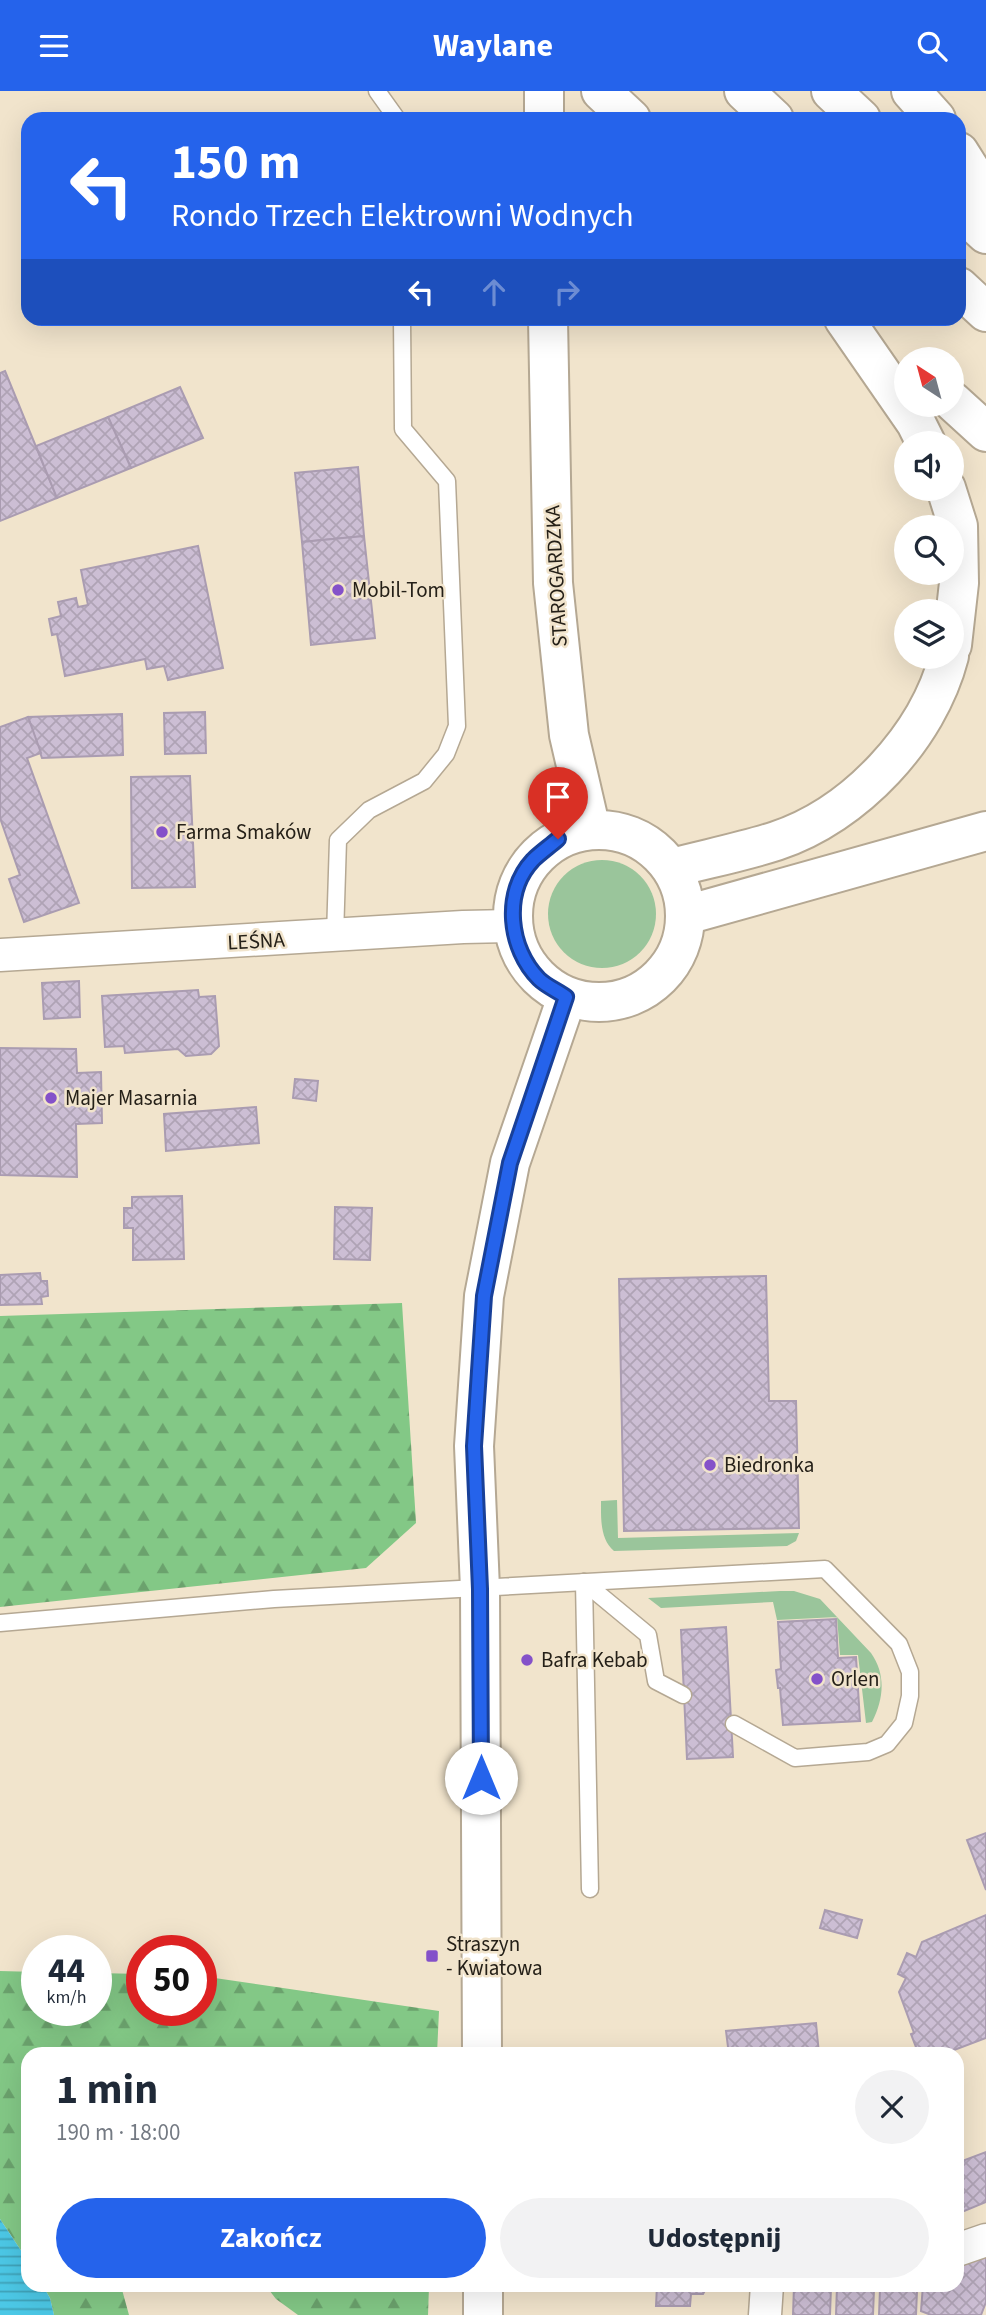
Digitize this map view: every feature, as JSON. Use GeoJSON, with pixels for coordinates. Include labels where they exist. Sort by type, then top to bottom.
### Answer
{"type":"FeatureCollection","features":[{"type":"Feature","properties":{"kind":"main road"},"geometry":{"type":"LineString","coordinates":[[601,91],[624,112]]}},
{"type":"Feature","properties":{"kind":"main road"},"geometry":{"type":"LineString","coordinates":[[744,91],[766,112]]}},
{"type":"Feature","properties":{"kind":"main road"},"geometry":{"type":"LineString","coordinates":[[831,91],[854,112]]}},
{"type":"Feature","properties":{"kind":"main road"},"geometry":{"type":"LineString","coordinates":[[911,91],[930,112]]}},
{"type":"Feature","properties":{"kind":"main road"},"geometry":{"type":"LineString","coordinates":[[966,163],[986,195]]}},
{"type":"Feature","properties":{"kind":"main road"},"geometry":{"type":"LineString","coordinates":[[966,215],[986,234]]}},
{"type":"Feature","properties":{"kind":"main road"},"geometry":{"type":"LineString","coordinates":[[966,293],[986,312]]}},
{"type":"Feature","properties":{"kind":"main road","name":"STAROGARDZKA"},"geometry":{"type":"LineString","coordinates":[[548,326],[553,583],[569,735],[591,830]]}},
{"type":"Feature","properties":{"kind":"main road"},"geometry":{"type":"LineString","coordinates":[[849,326],[920,431]]}},
{"type":"Feature","properties":{"kind":"main road"},"geometry":{"type":"LineString","coordinates":[[863,326],[894,353]]}},
{"type":"Feature","properties":{"kind":"main road"},"geometry":{"type":"LineString","coordinates":[[964,412],[986,432]]}},
{"type":"Feature","properties":{"kind":"main road"},"geometry":{"type":"LineString","coordinates":[[950,501],[958,526],[957,599]]}},
{"type":"Feature","properties":{"kind":"main road"},"geometry":{"type":"LineString","coordinates":[[672,869],[778,841],[815,823],[867,787],[901,751],[928,711],[946,669]]}},
{"type":"Feature","properties":{"kind":"main road"},"geometry":{"type":"LineString","coordinates":[[591,830],[614,830],[637,838],[656,851],[672,869],[682,891],[686,915],[680,948],[661,977],[633,996],[600,1003],[566,997],[540,980],[522,956],[513,926],[515,891],[531,862],[558,839],[591,830]]}},
{"type":"Feature","properties":{"kind":"main road"},"geometry":{"type":"LineString","coordinates":[[686,915],[986,831]]}},
{"type":"Feature","properties":{"kind":"main road"},"geometry":{"type":"LineString","coordinates":[[482,2047],[480,1589],[474,1446],[484,1296],[510,1163],[566,997]]}},
{"type":"Feature","properties":{"kind":"main road"},"geometry":{"type":"LineString","coordinates":[[483,2292],[483,2315]]}},
{"type":"Feature","properties":{"kind":"street","name":"LEŚNA"},"geometry":{"type":"LineString","coordinates":[[0,955],[513,926]]}},
{"type":"Feature","properties":{"kind":"street"},"geometry":{"type":"LineString","coordinates":[[964,2248],[986,2240]]}},
{"type":"Feature","properties":{"kind":"street"},"geometry":{"type":"LineString","coordinates":[[765,2315],[767,2292]]}},
{"type":"Feature","properties":{"kind":"lane"},"geometry":{"type":"LineString","coordinates":[[377,91],[392,112]]}},
{"type":"Feature","properties":{"kind":"lane"},"geometry":{"type":"LineString","coordinates":[[335,936],[338,840],[369,810],[424,781],[446,754],[457,726],[447,481],[403,429],[402,326]]}},
{"type":"Feature","properties":{"kind":"lane"},"geometry":{"type":"LineString","coordinates":[[0,1623],[274,1599],[825,1569],[899,1644],[910,1672],[910,1696],[904,1723],[887,1744],[868,1752],[795,1758],[734,1724]]}},
{"type":"Feature","properties":{"kind":"lane"},"geometry":{"type":"LineString","coordinates":[[584,1583],[648,1635],[656,1681],[683,1695]]}},
{"type":"Feature","properties":{"kind":"lane"},"geometry":{"type":"LineString","coordinates":[[584,1583],[590,1889]]}},
{"type":"Feature","properties":{"kind":"green space"},"geometry":{"type":"Polygon","coordinates":[[[602,860],[623,864],[640,876],[652,893],[656,914],[652,935],[640,952],[623,964],[602,968],[581,964],[564,952],[552,935],[548,914],[552,893],[564,876],[581,864],[602,860]]]}},
{"type":"Feature","properties":{"kind":"green space"},"geometry":{"type":"Polygon","coordinates":[[[402,1303],[416,1523],[366,1568],[0,1607],[0,1316],[402,1303]]]}},
{"type":"Feature","properties":{"kind":"green space"},"geometry":{"type":"Polygon","coordinates":[[[617,1500],[618,1538],[799,1533],[796,1541],[787,1546],[614,1551],[604,1535],[601,1501],[617,1500]]]}},
{"type":"Feature","properties":{"kind":"green space"},"geometry":{"type":"Polygon","coordinates":[[[794,1591],[820,1599],[837,1617],[777,1620],[773,1602],[661,1608],[648,1598],[794,1591]]]}},
{"type":"Feature","properties":{"kind":"green space"},"geometry":{"type":"Polygon","coordinates":[[[837,1617],[871,1653],[879,1669],[881,1696],[872,1722],[866,1723],[858,1655],[840,1655],[837,1617]]]}},
{"type":"Feature","properties":{"kind":"green space"},"geometry":{"type":"Polygon","coordinates":[[[0,1971],[21,1972],[21,2026],[112,2026],[112,1973],[126,1974],[126,2026],[217,2026],[217,1978],[439,2011],[437,2047],[21,2047],[21,2250],[0,2219],[0,1971]]]}},
{"type":"Feature","properties":{"kind":"green space"},"geometry":{"type":"Polygon","coordinates":[[[46,2292],[123,2292],[129,2315],[54,2315],[46,2292]]]}},
{"type":"Feature","properties":{"kind":"green space"},"geometry":{"type":"Polygon","coordinates":[[[271,2292],[429,2292],[428,2315],[298,2315],[271,2292]]]}},
{"type":"Feature","properties":{"kind":"water"},"geometry":{"type":"Polygon","coordinates":[[[0,2219],[21,2250],[21,2292],[46,2292],[54,2315],[0,2315],[0,2219]]]}},
{"type":"Feature","properties":{"kind":"building"},"geometry":{"type":"Polygon","coordinates":[[[5,371],[57,498],[0,521],[0,373],[5,371]]]}},
{"type":"Feature","properties":{"kind":"building"},"geometry":{"type":"Polygon","coordinates":[[[180,387],[203,438],[131,468],[108,417],[180,387]]]}},
{"type":"Feature","properties":{"kind":"building"},"geometry":{"type":"Polygon","coordinates":[[[108,417],[131,468],[57,498],[36,446],[108,417]]]}},
{"type":"Feature","properties":{"kind":"building"},"geometry":{"type":"Polygon","coordinates":[[[358,467],[364,536],[302,542],[295,473],[358,467]]]}},
{"type":"Feature","properties":{"kind":"building","name":"Mobil-Tom"},"geometry":{"type":"Polygon","coordinates":[[[364,536],[375,638],[311,645],[302,542],[364,536]]]}},
{"type":"Feature","properties":{"kind":"building"},"geometry":{"type":"Polygon","coordinates":[[[198,546],[223,668],[168,680],[164,666],[147,669],[145,659],[65,676],[57,634],[52,635],[49,619],[61,616],[58,602],[76,598],[78,607],[88,605],[81,570],[198,546]]]}},
{"type":"Feature","properties":{"kind":"building"},"geometry":{"type":"Polygon","coordinates":[[[205,712],[206,753],[165,754],[164,713],[205,712]]]}},
{"type":"Feature","properties":{"kind":"building"},"geometry":{"type":"Polygon","coordinates":[[[122,714],[123,755],[42,758],[28,717],[122,714]]]}},
{"type":"Feature","properties":{"kind":"building"},"geometry":{"type":"Polygon","coordinates":[[[28,717],[41,753],[27,758],[79,903],[24,922],[9,879],[20,875],[0,818],[0,727],[28,717]]]}},
{"type":"Feature","properties":{"kind":"building","name":"Farma Smaków"},"geometry":{"type":"Polygon","coordinates":[[[190,776],[195,887],[132,888],[131,777],[190,776]]]}},
{"type":"Feature","properties":{"kind":"building"},"geometry":{"type":"Polygon","coordinates":[[[79,981],[80,1017],[44,1019],[42,983],[79,981]]]}},
{"type":"Feature","properties":{"kind":"building"},"geometry":{"type":"Polygon","coordinates":[[[198,990],[199,997],[215,996],[219,1046],[211,1054],[186,1056],[178,1049],[125,1053],[124,1046],[105,1047],[102,996],[198,990]]]}},
{"type":"Feature","properties":{"kind":"building","name":"Majer Masarnia"},"geometry":{"type":"Polygon","coordinates":[[[0,1048],[76,1049],[77,1073],[101,1072],[102,1123],[76,1124],[77,1177],[0,1175],[0,1048]]]}},
{"type":"Feature","properties":{"kind":"building"},"geometry":{"type":"Polygon","coordinates":[[[295,1079],[318,1081],[316,1101],[293,1098],[295,1079]]]}},
{"type":"Feature","properties":{"kind":"building"},"geometry":{"type":"Polygon","coordinates":[[[256,1107],[259,1143],[166,1151],[164,1114],[256,1107]]]}},
{"type":"Feature","properties":{"kind":"building"},"geometry":{"type":"Polygon","coordinates":[[[182,1196],[184,1259],[133,1260],[133,1228],[124,1228],[124,1208],[132,1208],[132,1197],[182,1196]]]}},
{"type":"Feature","properties":{"kind":"building"},"geometry":{"type":"Polygon","coordinates":[[[335,1207],[372,1208],[370,1260],[334,1259],[335,1207]]]}},
{"type":"Feature","properties":{"kind":"building"},"geometry":{"type":"Polygon","coordinates":[[[40,1273],[41,1281],[47,1281],[48,1296],[41,1297],[42,1304],[0,1305],[0,1275],[40,1273]]]}},
{"type":"Feature","properties":{"kind":"building","name":"Biedronka"},"geometry":{"type":"Polygon","coordinates":[[[766,1276],[769,1401],[796,1401],[799,1528],[624,1531],[619,1279],[766,1276]]]}},
{"type":"Feature","properties":{"kind":"building","name":"Orlen"},"geometry":{"type":"Polygon","coordinates":[[[836,1619],[838,1658],[856,1657],[860,1721],[783,1725],[776,1670],[781,1669],[778,1622],[836,1619]]]}},
{"type":"Feature","properties":{"kind":"building"},"geometry":{"type":"Polygon","coordinates":[[[726,1627],[733,1757],[687,1759],[681,1630],[726,1627]]]}},
{"type":"Feature","properties":{"kind":"building"},"geometry":{"type":"Polygon","coordinates":[[[986,1833],[986,1890],[967,1840],[986,1833]]]}},
{"type":"Feature","properties":{"kind":"building"},"geometry":{"type":"Polygon","coordinates":[[[825,1910],[862,1920],[857,1938],[820,1928],[825,1910]]]}},
{"type":"Feature","properties":{"kind":"building"},"geometry":{"type":"Polygon","coordinates":[[[986,1915],[986,2038],[962,2047],[916,2047],[911,2034],[914,2033],[899,1992],[906,1978],[898,1974],[907,1953],[916,1957],[922,1942],[986,1915]]]}},
{"type":"Feature","properties":{"kind":"building"},"geometry":{"type":"Polygon","coordinates":[[[816,2023],[818,2047],[728,2047],[726,2031],[816,2023]]]}},
{"type":"Feature","properties":{"kind":"building"},"geometry":{"type":"Polygon","coordinates":[[[986,2152],[986,2202],[964,2211],[964,2160],[986,2152]]]}},
{"type":"Feature","properties":{"kind":"building"},"geometry":{"type":"Polygon","coordinates":[[[986,2256],[986,2302],[981,2315],[931,2315],[921,2311],[922,2292],[964,2292],[964,2264],[986,2256]]]}},
{"type":"Feature","properties":{"kind":"building"},"geometry":{"type":"Polygon","coordinates":[[[657,2292],[704,2292],[691,2294],[690,2306],[656,2306],[657,2292]]]}},
{"type":"Feature","properties":{"kind":"building"},"geometry":{"type":"Polygon","coordinates":[[[794,2292],[831,2292],[830,2315],[793,2315],[794,2292]]]}},
{"type":"Feature","properties":{"kind":"building"},"geometry":{"type":"Polygon","coordinates":[[[837,2292],[874,2292],[873,2315],[836,2315],[837,2292]]]}},
{"type":"Feature","properties":{"kind":"building"},"geometry":{"type":"Polygon","coordinates":[[[880,2292],[917,2292],[916,2315],[879,2315],[880,2292]]]}},
{"type":"Feature","properties":{"kind":"place","name":"Mobil-Tom"},"geometry":{"type":"Point","coordinates":[338,590]}},
{"type":"Feature","properties":{"kind":"place","name":"Farma Smaków"},"geometry":{"type":"Point","coordinates":[162,832]}},
{"type":"Feature","properties":{"kind":"place","name":"Majer Masarnia"},"geometry":{"type":"Point","coordinates":[51,1098]}},
{"type":"Feature","properties":{"kind":"place","name":"Biedronka"},"geometry":{"type":"Point","coordinates":[710,1465]}},
{"type":"Feature","properties":{"kind":"place","name":"Bafra Kebab"},"geometry":{"type":"Point","coordinates":[527,1660]}},
{"type":"Feature","properties":{"kind":"place","name":"Orlen"},"geometry":{"type":"Point","coordinates":[817,1679]}},
{"type":"Feature","properties":{"kind":"place","name":"Straszyn - Kwiatowa"},"geometry":{"type":"Point","coordinates":[432,1956]}},
{"type":"Feature","properties":{"kind":"route"},"geometry":{"type":"LineString","coordinates":[[481,1778],[480,1589],[474,1446],[484,1296],[510,1163],[566,997],[540,980],[522,956],[513,926],[515,891],[531,862],[558,839]]}}]}
